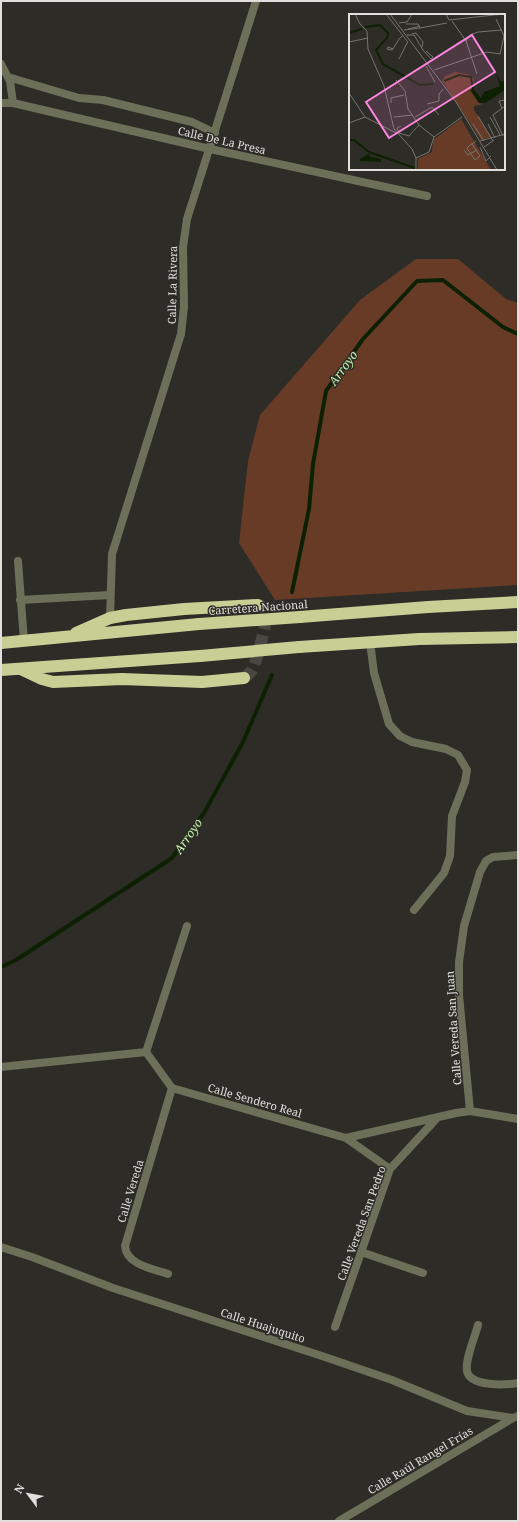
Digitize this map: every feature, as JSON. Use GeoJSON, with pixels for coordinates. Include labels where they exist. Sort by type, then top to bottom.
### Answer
{"type":"FeatureCollection","features":[{"type":"Feature","properties":{"kind":"highway","name":"Carretera Nacional"},"geometry":{"type":"LineString","coordinates":[[1,643],[199,624],[428,607],[518,602]]}},
{"type":"Feature","properties":{"kind":"highway"},"geometry":{"type":"LineString","coordinates":[[66,637],[110,618],[126,615],[184,609],[258,605]]}},
{"type":"Feature","properties":{"kind":"highway"},"geometry":{"type":"LineString","coordinates":[[1,670],[370,642],[419,639],[518,637]]}},
{"type":"Feature","properties":{"kind":"highway"},"geometry":{"type":"LineString","coordinates":[[22,669],[42,679],[53,682],[122,679],[202,682],[244,678]]}},
{"type":"Feature","properties":{"kind":"street","name":"Calle La Rivera"},"geometry":{"type":"LineString","coordinates":[[110,618],[112,554],[181,334],[184,307],[183,247],[187,219],[256,1]]}},
{"type":"Feature","properties":{"kind":"street"},"geometry":{"type":"LineString","coordinates":[[1,64],[8,77],[13,103]]}},
{"type":"Feature","properties":{"kind":"street"},"geometry":{"type":"LineString","coordinates":[[8,77],[79,98],[103,100],[192,122],[215,133]]}},
{"type":"Feature","properties":{"kind":"street","name":"Calle De La Presa"},"geometry":{"type":"LineString","coordinates":[[1,102],[13,103],[210,149],[427,196]]}},
{"type":"Feature","properties":{"kind":"street"},"geometry":{"type":"LineString","coordinates":[[18,561],[24,641]]}},
{"type":"Feature","properties":{"kind":"street"},"geometry":{"type":"LineString","coordinates":[[20,600],[110,595]]}},
{"type":"Feature","properties":{"kind":"street"},"geometry":{"type":"LineString","coordinates":[[370,642],[374,673],[389,724],[400,736],[412,742],[446,749],[458,755],[467,770],[465,782],[452,816],[450,856],[444,873],[414,910]]}},
{"type":"Feature","properties":{"kind":"street","name":"Calle Vereda San Juan"},"geometry":{"type":"LineString","coordinates":[[470,1111],[459,995],[459,962],[464,926],[480,872],[486,861],[493,857],[518,855]]}},
{"type":"Feature","properties":{"kind":"street"},"geometry":{"type":"LineString","coordinates":[[146,1052],[188,926]]}},
{"type":"Feature","properties":{"kind":"street"},"geometry":{"type":"LineString","coordinates":[[1,1067],[146,1052]]}},
{"type":"Feature","properties":{"kind":"street"},"geometry":{"type":"LineString","coordinates":[[146,1052],[172,1088]]}},
{"type":"Feature","properties":{"kind":"street","name":"Calle Sendero Real"},"geometry":{"type":"LineString","coordinates":[[172,1088],[346,1138],[470,1111],[518,1120]]}},
{"type":"Feature","properties":{"kind":"street","name":"Calle Vereda"},"geometry":{"type":"LineString","coordinates":[[168,1274],[129,1258],[125,1252],[125,1246],[172,1088]]}},
{"type":"Feature","properties":{"kind":"street","name":"Calle Vereda San Pedro"},"geometry":{"type":"LineString","coordinates":[[335,1327],[390,1169],[437,1118]]}},
{"type":"Feature","properties":{"kind":"street"},"geometry":{"type":"LineString","coordinates":[[346,1138],[390,1169]]}},
{"type":"Feature","properties":{"kind":"street","name":"Calle Huajuquito"},"geometry":{"type":"LineString","coordinates":[[1,1247],[32,1257],[113,1288],[392,1380],[467,1411],[515,1417]]}},
{"type":"Feature","properties":{"kind":"street"},"geometry":{"type":"LineString","coordinates":[[361,1252],[423,1273]]}},
{"type":"Feature","properties":{"kind":"street"},"geometry":{"type":"LineString","coordinates":[[478,1325],[468,1362],[467,1372],[472,1379],[481,1383],[506,1385],[518,1384]]}},
{"type":"Feature","properties":{"kind":"street","name":"Calle Raúl Rangel Frías"},"geometry":{"type":"LineString","coordinates":[[339,1521],[515,1417]]}},
{"type":"Feature","properties":{"kind":"shaded area"},"geometry":{"type":"Polygon","coordinates":[[[416,259],[458,259],[506,299],[518,303],[518,585],[275,600],[239,543],[248,461],[260,415],[360,300],[416,259]]]}},
{"type":"Feature","properties":{"kind":"waterway","name":"Arroyo"},"geometry":{"type":"LineString","coordinates":[[292,592],[309,509],[313,464],[326,391],[363,339],[417,281],[443,280],[503,327],[518,334]]}},
{"type":"Feature","properties":{"kind":"waterway","name":"Arroyo"},"geometry":{"type":"LineString","coordinates":[[1,967],[16,960],[172,858],[204,813],[243,742],[272,675]]}},
{"type":"Feature","properties":{"kind":"tunnel"},"geometry":{"type":"LineString","coordinates":[[244,678],[253,668],[258,655],[264,629],[266,610],[258,605]]}}]}
